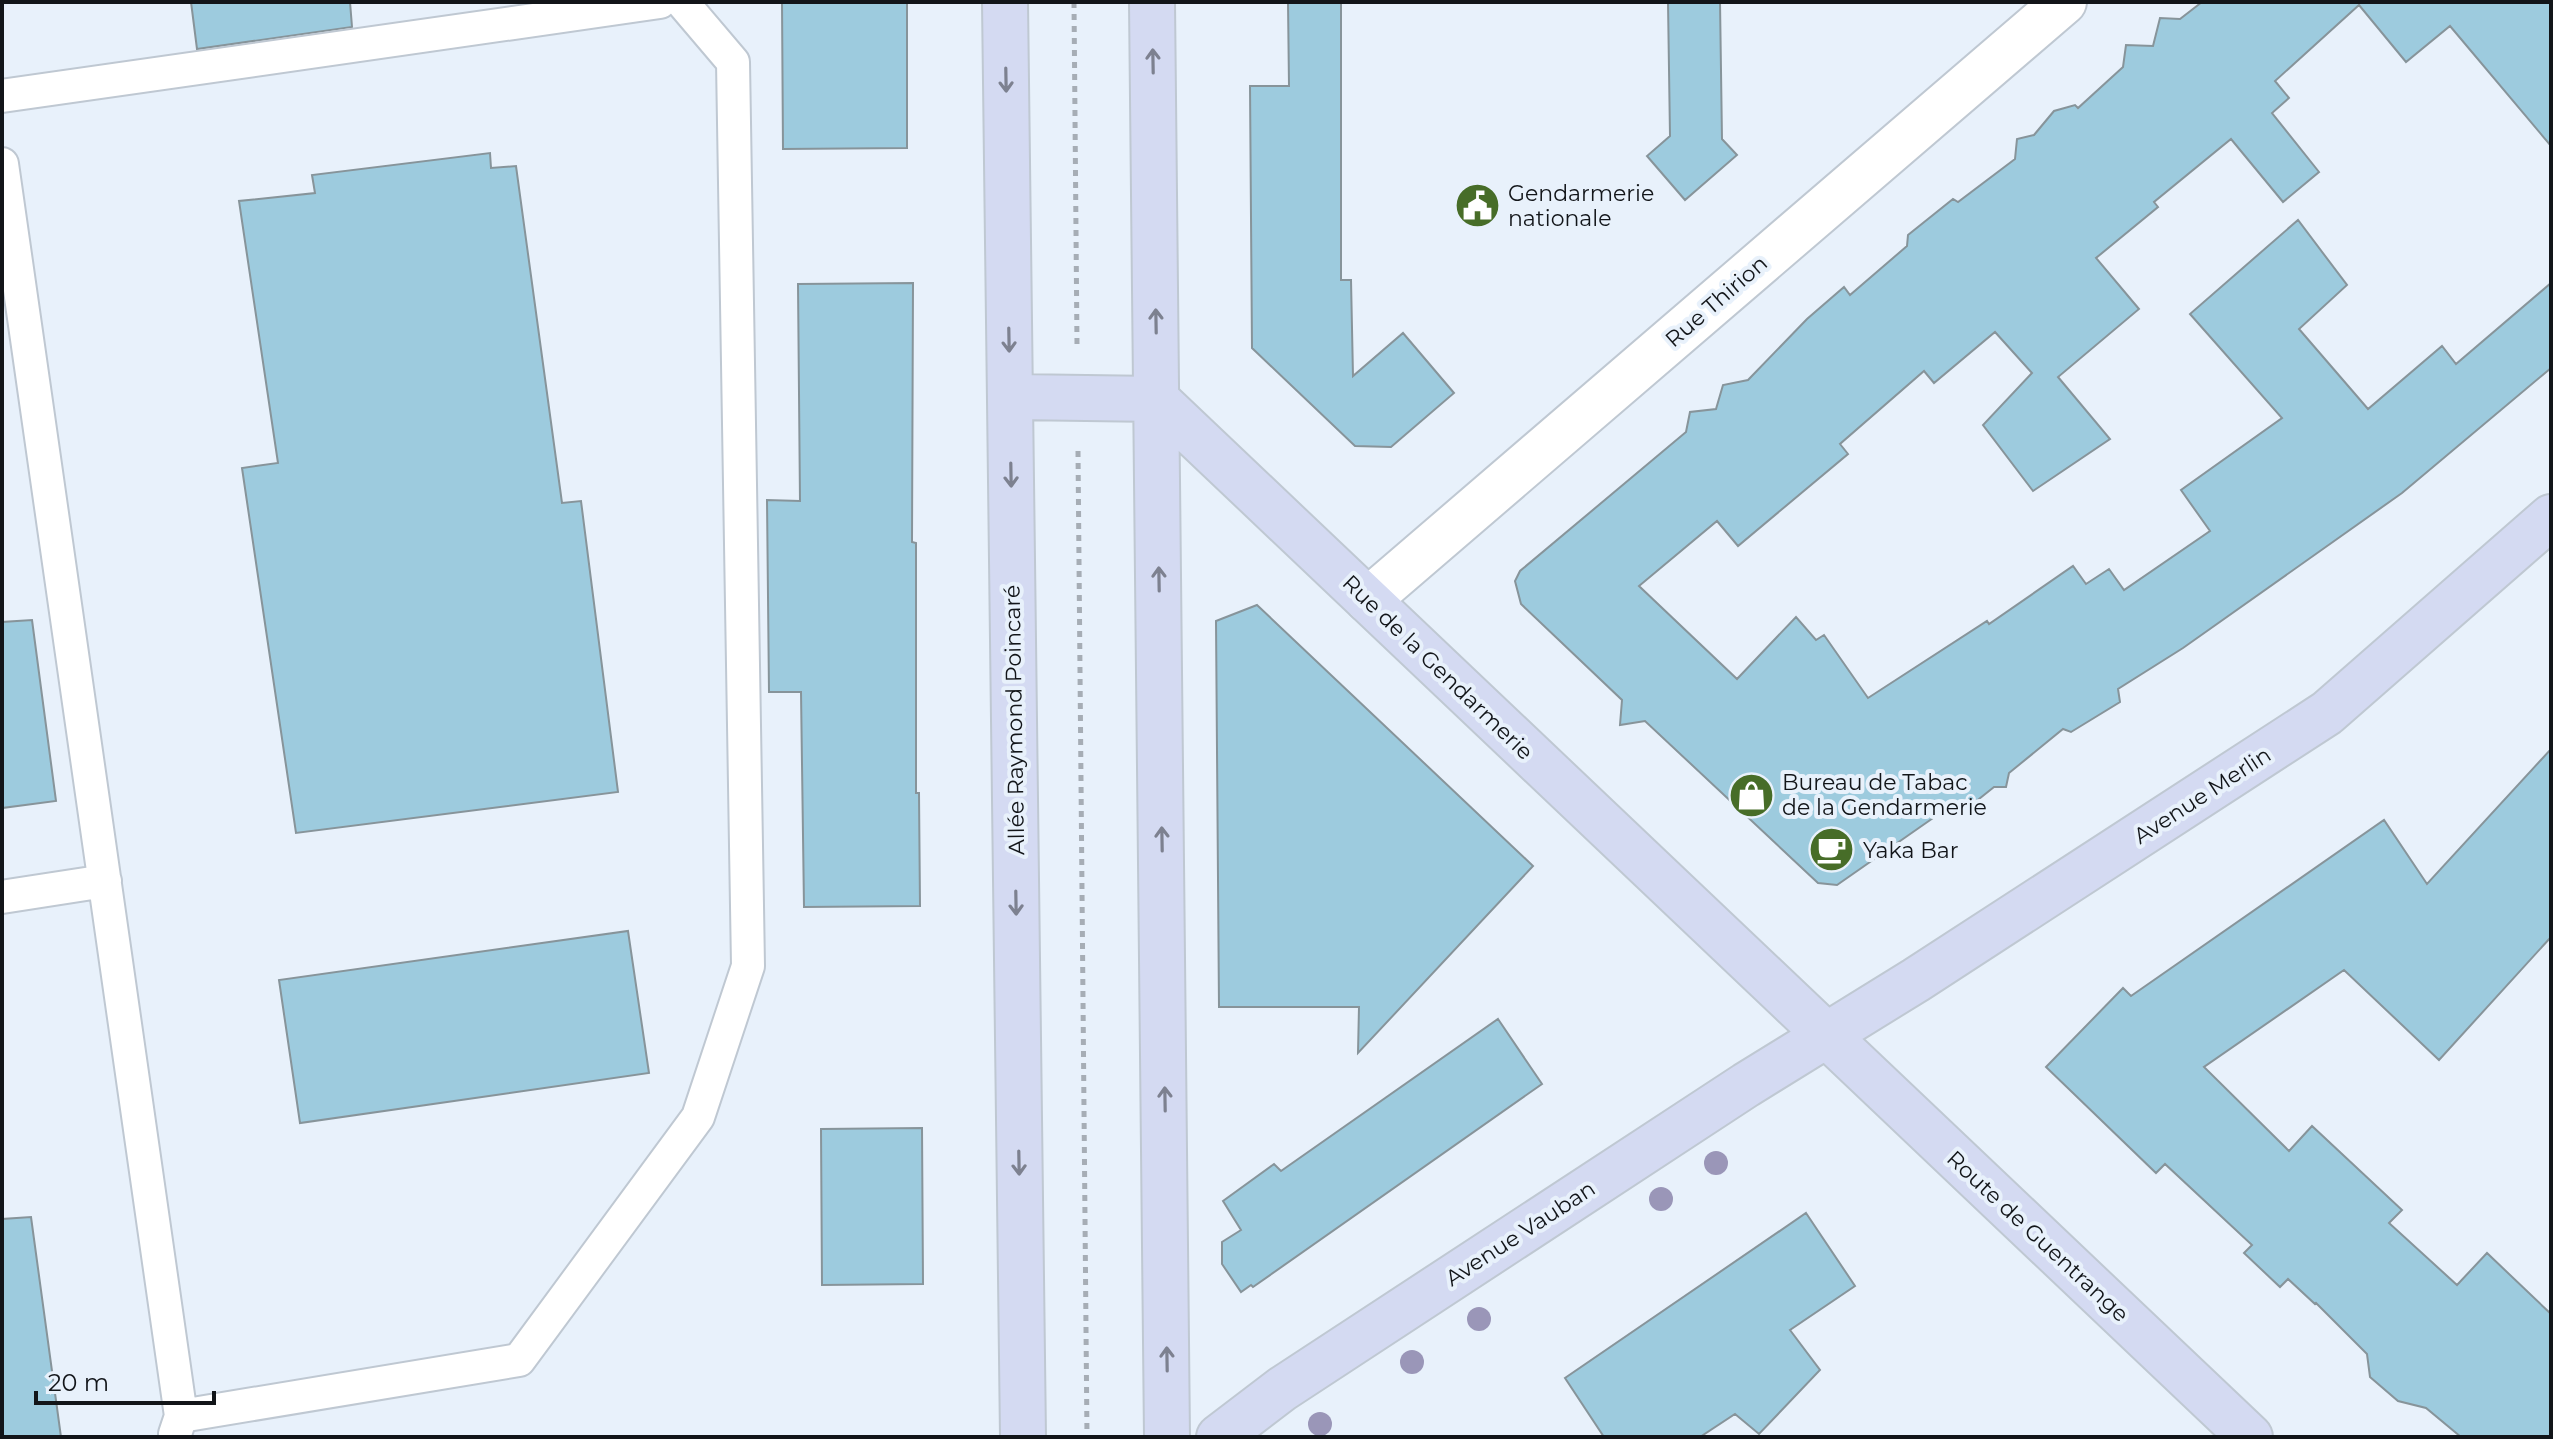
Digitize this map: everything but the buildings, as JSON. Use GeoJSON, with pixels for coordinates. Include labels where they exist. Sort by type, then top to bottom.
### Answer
{"type":"FeatureCollection","features":[{"type":"Feature","properties":{"kind":"street","name":"Allée Raymond Poincaré"},"geometry":{"type":"LineString","coordinates":[[1005,2],[1023,1437]]}},
{"type":"Feature","properties":{"kind":"street"},"geometry":{"type":"LineString","coordinates":[[1152,2],[1167,1437]]}},
{"type":"Feature","properties":{"kind":"street","name":"Rue Thirion"},"geometry":{"type":"LineString","coordinates":[[1368,600],[2064,2]]}},
{"type":"Feature","properties":{"kind":"street"},"geometry":{"type":"LineString","coordinates":[[1010,397],[1156,399]]}},
{"type":"Feature","properties":{"kind":"street","name":"Rue de la Gendarmerie"},"geometry":{"type":"LineString","coordinates":[[1156,399],[1826,1035]]}},
{"type":"Feature","properties":{"kind":"street","name":"Avenue Merlin"},"geometry":{"type":"LineString","coordinates":[[1826,1035],[2327,713],[2551,517]]}},
{"type":"Feature","properties":{"kind":"street","name":"Avenue Vauban"},"geometry":{"type":"LineString","coordinates":[[1219,1437],[1282,1389],[1826,1035]]}},
{"type":"Feature","properties":{"kind":"street","name":"Route de Guentrange"},"geometry":{"type":"LineString","coordinates":[[1826,1035],[2250,1437]]}},
{"type":"Feature","properties":{"kind":"lane"},"geometry":{"type":"LineString","coordinates":[[2,96],[660,2]]}},
{"type":"Feature","properties":{"kind":"lane"},"geometry":{"type":"LineString","coordinates":[[2,164],[105,881],[177,1426],[519,1360],[698,1117],[748,966],[733,62],[682,2]]}},
{"type":"Feature","properties":{"kind":"lane"},"geometry":{"type":"LineString","coordinates":[[2,897],[105,881]]}},
{"type":"Feature","properties":{"kind":"path"},"geometry":{"type":"LineString","coordinates":[[1074,2],[1087,1437]]}},
{"type":"Feature","properties":{"kind":"place","name":"Gendarmerie nationale"},"geometry":{"type":"Point","coordinates":[1477,206]}},
{"type":"Feature","properties":{"kind":"place","name":"Bureau de Tabac de la Gendarmerie"},"geometry":{"type":"Point","coordinates":[1751,795]}},
{"type":"Feature","properties":{"kind":"place","name":"Yaka Bar"},"geometry":{"type":"Point","coordinates":[1832,850]}}]}
